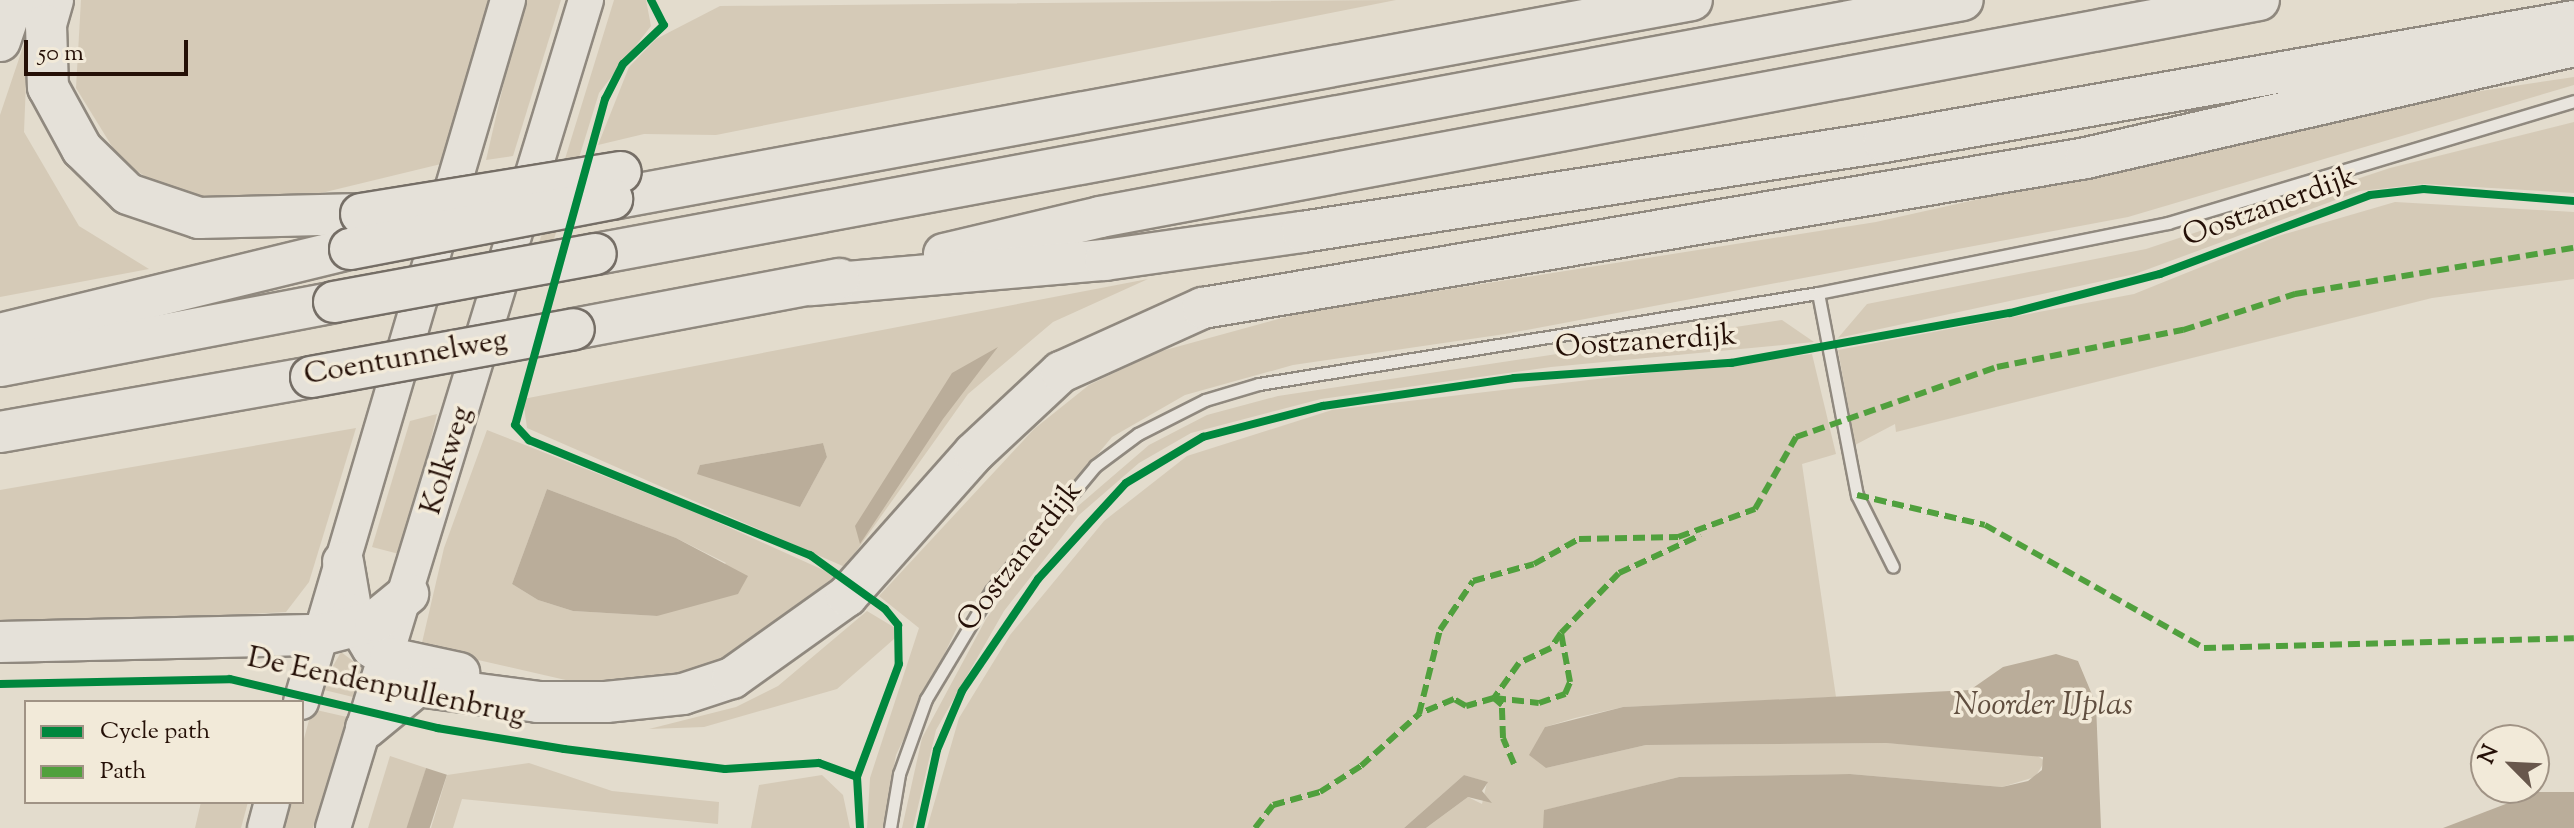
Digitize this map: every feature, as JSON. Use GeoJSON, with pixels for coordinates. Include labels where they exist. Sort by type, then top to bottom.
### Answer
{"type":"FeatureCollection","features":[{"type":"Feature","properties":{"kind":"highway"},"geometry":{"type":"LineString","coordinates":[[0,41],[14,0]]}},
{"type":"Feature","properties":{"kind":"highway"},"geometry":{"type":"LineString","coordinates":[[53,0],[46,25],[48,87],[82,149],[128,194],[199,218],[356,232]]}},
{"type":"Feature","properties":{"kind":"highway"},"geometry":{"type":"LineString","coordinates":[[0,334],[356,232],[617,186],[1107,108],[1692,0]]}},
{"type":"Feature","properties":{"kind":"highway"},"geometry":{"type":"LineString","coordinates":[[0,366],[1963,0]]}},
{"type":"Feature","properties":{"kind":"highway"},"geometry":{"type":"LineString","coordinates":[[812,285],[1100,217],[2259,0]]}},
{"type":"Feature","properties":{"kind":"highway"},"geometry":{"type":"LineString","coordinates":[[2437,41],[2570,0]]}},
{"type":"Feature","properties":{"kind":"highway"},"geometry":{"type":"LineString","coordinates":[[812,285],[1105,260],[1302,232],[1884,142],[2437,41],[2574,21]]}},
{"type":"Feature","properties":{"kind":"highway"},"geometry":{"type":"LineString","coordinates":[[366,728],[417,686],[538,702],[606,702],[683,694],[767,660],[847,596],[1025,401],[1095,352],[1166,319],[1314,285],[1691,230],[2086,158],[2574,46]]}},
{"type":"Feature","properties":{"kind":"highway","name":"Coentunnelweg"},"geometry":{"type":"LineString","coordinates":[[0,432],[812,285]]}},
{"type":"Feature","properties":{"kind":"highway"},"geometry":{"type":"LineString","coordinates":[[338,631],[343,562]]}},
{"type":"Feature","properties":{"kind":"highway"},"geometry":{"type":"LineString","coordinates":[[0,642],[338,631],[408,594]]}},
{"type":"Feature","properties":{"kind":"highway"},"geometry":{"type":"LineString","coordinates":[[338,631],[390,658],[606,702]]}},
{"type":"Feature","properties":{"kind":"main road"},"geometry":{"type":"LineString","coordinates":[[343,562],[508,0]]}},
{"type":"Feature","properties":{"kind":"main road","name":"Kolkweg"},"geometry":{"type":"LineString","coordinates":[[333,828],[390,658],[586,0]]}},
{"type":"Feature","properties":{"kind":"main road"},"geometry":{"type":"LineString","coordinates":[[302,700],[338,631]]}},
{"type":"Feature","properties":{"kind":"main road"},"geometry":{"type":"LineString","coordinates":[[265,828],[271,804]]}},
{"type":"Feature","properties":{"kind":"lane","name":"Oostzanerdijk"},"geometry":{"type":"LineString","coordinates":[[890,828],[909,742],[959,637],[1075,484],[1167,417],[1259,384],[1818,293],[2168,223],[2574,101]]}},
{"type":"Feature","properties":{"kind":"lane"},"geometry":{"type":"LineString","coordinates":[[1818,293],[1857,495],[1893,567]]}},
{"type":"Feature","properties":{"kind":"shaded area"},"geometry":{"type":"Polygon","coordinates":[[[81,0],[493,0],[441,164],[280,203],[221,202],[162,187],[121,161],[76,88],[81,0]]]}},
{"type":"Feature","properties":{"kind":"shaded area"},"geometry":{"type":"Polygon","coordinates":[[[523,0],[561,0],[513,156],[486,160],[523,0]]]}},
{"type":"Feature","properties":{"kind":"shaded area"},"geometry":{"type":"Polygon","coordinates":[[[614,0],[646,0],[651,26],[599,93],[550,252],[536,253],[614,0]]]}},
{"type":"Feature","properties":{"kind":"shaded area"},"geometry":{"type":"Polygon","coordinates":[[[1396,0],[716,135],[644,134],[598,145],[629,67],[656,39],[720,6],[1396,0]]]}},
{"type":"Feature","properties":{"kind":"shaded area"},"geometry":{"type":"Polygon","coordinates":[[[28,32],[24,132],[79,226],[149,269],[0,297],[0,115],[28,32]]]}},
{"type":"Feature","properties":{"kind":"shaded area"},"geometry":{"type":"Polygon","coordinates":[[[2574,77],[2574,85],[2128,217],[1505,334],[1293,365],[1185,395],[1112,437],[963,615],[896,755],[883,828],[867,828],[870,778],[919,628],[879,596],[1034,429],[1089,385],[1158,352],[1304,312],[1876,222],[2428,99],[2574,77]]]}},
{"type":"Feature","properties":{"kind":"shaded area"},"geometry":{"type":"Polygon","coordinates":[[[2574,122],[2574,193],[2424,184],[2360,191],[2135,274],[1838,338],[1867,304],[2146,249],[2390,168],[2574,122]]]}},
{"type":"Feature","properties":{"kind":"shaded area"},"geometry":{"type":"Polygon","coordinates":[[[2395,202],[2574,212],[2574,279],[2432,298],[1896,432],[1895,424],[1855,445],[1838,350],[2134,294],[2278,236],[2395,202]]]}},
{"type":"Feature","properties":{"kind":"shaded area"},"geometry":{"type":"Polygon","coordinates":[[[1148,279],[1053,322],[968,394],[845,567],[527,428],[523,399],[1148,279]],[[823,443],[700,465],[800,507],[827,457],[823,443]]]}},
{"type":"Feature","properties":{"kind":"shaded area"},"geometry":{"type":"Polygon","coordinates":[[[1782,320],[1814,342],[1551,367],[1321,399],[1191,433],[1139,463],[1079,515],[1004,611],[936,730],[913,828],[902,828],[922,738],[986,619],[1056,525],[1149,445],[1207,415],[1278,396],[1782,320]]]}},
{"type":"Feature","properties":{"kind":"shaded area"},"geometry":{"type":"Polygon","coordinates":[[[1812,354],[1836,454],[1802,464],[1836,697],[1623,707],[1575,718],[1545,727],[1546,768],[1646,745],[1886,743],[2036,755],[2045,761],[2035,777],[2002,787],[1850,774],[1679,777],[1545,810],[1543,828],[1426,828],[1468,797],[1482,804],[1487,782],[1464,775],[1404,828],[927,828],[959,718],[1010,635],[1104,521],[1187,456],[1332,410],[1812,354]]]}},
{"type":"Feature","properties":{"kind":"shaded area"},"geometry":{"type":"Polygon","coordinates":[[[437,414],[403,555],[372,547],[410,421],[437,414]]]}},
{"type":"Feature","properties":{"kind":"shaded area"},"geometry":{"type":"Polygon","coordinates":[[[356,428],[309,582],[286,612],[0,627],[0,490],[356,428]]]}},
{"type":"Feature","properties":{"kind":"shaded area"},"geometry":{"type":"Polygon","coordinates":[[[487,430],[695,512],[841,578],[721,667],[670,681],[570,681],[421,647],[444,548],[487,430]],[[547,489],[512,584],[538,600],[573,611],[657,616],[726,563],[676,538],[547,489]]]}},
{"type":"Feature","properties":{"kind":"shaded area"},"geometry":{"type":"Polygon","coordinates":[[[867,611],[902,632],[837,689],[704,727],[649,729],[736,707],[778,686],[867,611]]]}},
{"type":"Feature","properties":{"kind":"shaded area"},"geometry":{"type":"Polygon","coordinates":[[[341,652],[361,667],[353,697],[320,689],[341,652]]]}},
{"type":"Feature","properties":{"kind":"shaded area"},"geometry":{"type":"Polygon","coordinates":[[[312,709],[347,717],[313,828],[284,828],[288,804],[304,804],[304,739],[312,709]]]}},
{"type":"Feature","properties":{"kind":"shaded area"},"geometry":{"type":"Polygon","coordinates":[[[390,756],[426,768],[408,828],[368,828],[390,756]]]}},
{"type":"Feature","properties":{"kind":"shaded area"},"geometry":{"type":"Polygon","coordinates":[[[529,763],[612,791],[719,802],[718,824],[462,799],[453,828],[431,828],[447,775],[529,763]]]}},
{"type":"Feature","properties":{"kind":"shaded area"},"geometry":{"type":"Polygon","coordinates":[[[822,775],[843,795],[850,828],[751,828],[759,785],[822,775]]]}},
{"type":"Feature","properties":{"kind":"shaded area"},"geometry":{"type":"Polygon","coordinates":[[[201,804],[247,804],[241,828],[195,828],[201,804]]]}},
{"type":"Feature","properties":{"kind":"water"},"geometry":{"type":"Polygon","coordinates":[[[998,347],[943,419],[860,544],[855,526],[952,373],[998,347]]]}},
{"type":"Feature","properties":{"kind":"water"},"geometry":{"type":"Polygon","coordinates":[[[823,443],[827,457],[800,507],[697,474],[700,465],[823,443]]]}},
{"type":"Feature","properties":{"kind":"water"},"geometry":{"type":"Polygon","coordinates":[[[547,489],[676,538],[748,576],[738,594],[657,616],[573,611],[538,600],[512,584],[547,489]]]}},
{"type":"Feature","properties":{"kind":"water","name":"Noorder IJplas"},"geometry":{"type":"Polygon","coordinates":[[[2056,654],[2078,661],[2096,704],[2101,828],[1543,828],[1544,810],[1679,777],[1850,774],[2002,787],[2028,781],[2042,770],[2043,757],[1886,743],[1646,745],[1546,768],[1529,755],[1545,727],[1623,707],[1970,690],[2003,667],[2056,654]]]}},
{"type":"Feature","properties":{"kind":"water"},"geometry":{"type":"Polygon","coordinates":[[[426,768],[447,775],[430,828],[407,828],[426,768]]]}},
{"type":"Feature","properties":{"kind":"water"},"geometry":{"type":"Polygon","coordinates":[[[1464,775],[1488,782],[1482,791],[1492,803],[1468,797],[1426,828],[1404,828],[1464,775]]]}},
{"type":"Feature","properties":{"kind":"water"},"geometry":{"type":"Polygon","coordinates":[[[2550,792],[2574,792],[2574,828],[2443,828],[2506,804],[2550,804],[2550,792]]]}},
{"type":"Feature","properties":{"kind":"marked path"},"geometry":{"type":"LineString","coordinates":[[1514,764],[1503,738],[1502,705],[1494,698],[1466,706],[1454,699],[1419,714],[1440,630],[1473,581],[1534,564],[1579,539],[1678,537],[1755,509],[1796,437],[1997,367],[2183,330],[2295,294],[2574,248]]}},
{"type":"Feature","properties":{"kind":"marked path"},"geometry":{"type":"LineString","coordinates":[[1857,495],[1985,525],[2204,648],[2574,638]]}},
{"type":"Feature","properties":{"kind":"marked path"},"geometry":{"type":"LineString","coordinates":[[1561,633],[1551,648],[1519,663],[1494,698],[1539,703],[1565,694],[1570,682],[1561,633],[1619,573],[1701,535]]}},
{"type":"Feature","properties":{"kind":"marked path"},"geometry":{"type":"LineString","coordinates":[[1255,828],[1273,805],[1320,792],[1361,766],[1419,714]]}},
{"type":"Feature","properties":{"kind":"cycle path"},"geometry":{"type":"LineString","coordinates":[[651,0],[664,25],[623,64],[605,99],[515,425],[529,440],[810,555],[885,609],[898,625],[899,664],[857,777],[860,828]]}},
{"type":"Feature","properties":{"kind":"cycle path"},"geometry":{"type":"LineString","coordinates":[[920,828],[937,750],[962,691],[1038,579],[1126,483],[1203,437],[1323,406],[1514,378],[1731,363],[2010,313],[2160,274],[2370,195],[2424,189],[2574,201]]}},
{"type":"Feature","properties":{"kind":"cycle path","name":"De Eendenpullenbrug"},"geometry":{"type":"LineString","coordinates":[[0,684],[230,679],[437,728],[564,749],[725,769],[819,763],[857,777]]}}]}
